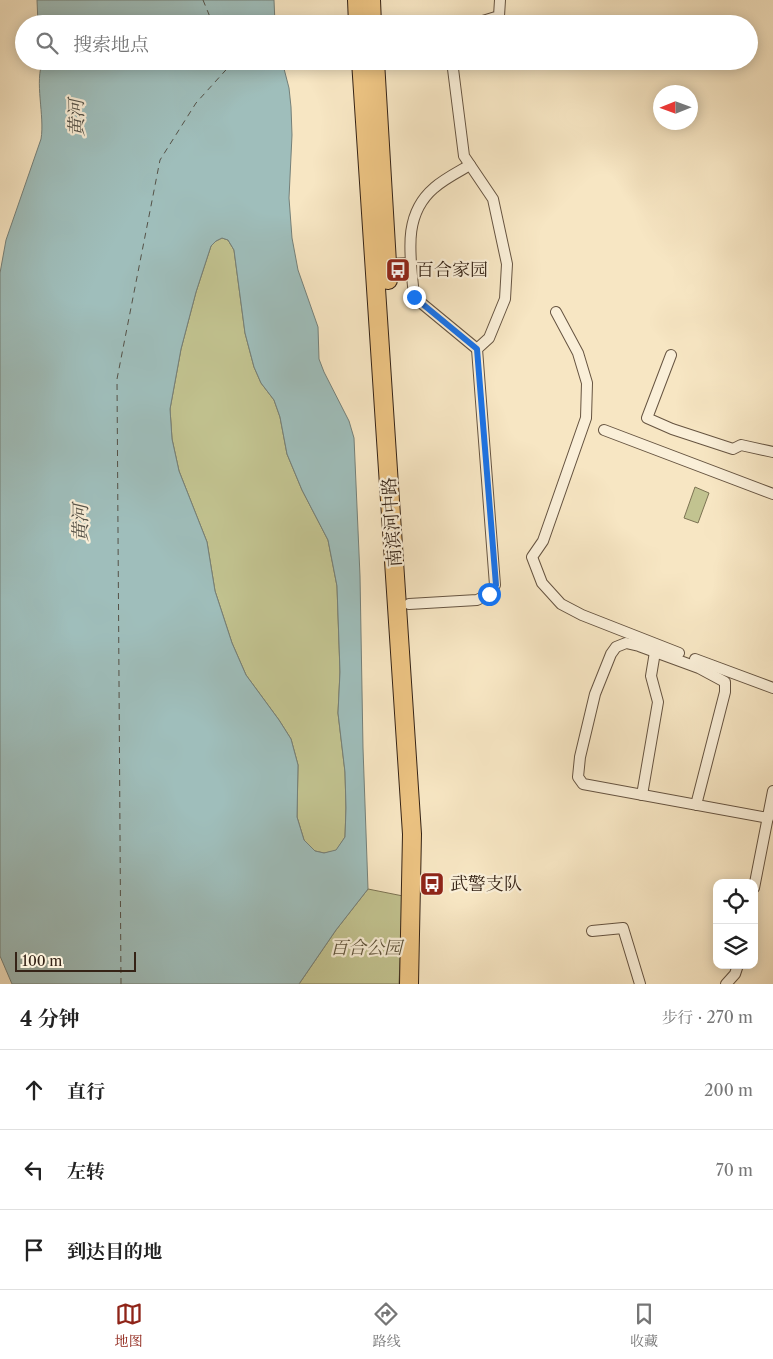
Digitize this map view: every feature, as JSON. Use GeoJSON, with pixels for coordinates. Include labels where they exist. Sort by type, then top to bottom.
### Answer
{"type":"FeatureCollection","features":[{"type":"Feature","properties":{"kind":"highway"},"geometry":{"type":"LineString","coordinates":[[356,0],[357,15]]}},
{"type":"Feature","properties":{"kind":"highway"},"geometry":{"type":"LineString","coordinates":[[371,0],[372,15]]}},
{"type":"Feature","properties":{"kind":"highway","name":"南滨河中路"},"geometry":{"type":"LineString","coordinates":[[362,70],[412,834],[409,984]]}},
{"type":"Feature","properties":{"kind":"highway","name":"南滨河中路"},"geometry":{"type":"LineString","coordinates":[[376,70],[424,834],[421,984]]}},
{"type":"Feature","properties":{"kind":"street"},"geometry":{"type":"LineString","coordinates":[[498,15],[500,0]]}},
{"type":"Feature","properties":{"kind":"street"},"geometry":{"type":"LineString","coordinates":[[453,70],[464,156],[493,199],[508,264],[505,299],[489,338],[477,349]]}},
{"type":"Feature","properties":{"kind":"street"},"geometry":{"type":"LineString","coordinates":[[409,604],[477,600],[489,594],[496,585],[477,349],[414,297],[411,263],[410,226],[417,207],[433,188],[470,164]]}},
{"type":"Feature","properties":{"kind":"street"},"geometry":{"type":"LineString","coordinates":[[387,264],[411,263]]}},
{"type":"Feature","properties":{"kind":"street"},"geometry":{"type":"LineString","coordinates":[[556,312],[578,353],[587,383],[586,418],[543,541],[532,557],[542,583],[561,604],[582,615],[747,680],[773,688]]}},
{"type":"Feature","properties":{"kind":"street"},"geometry":{"type":"LineString","coordinates":[[671,354],[647,418],[672,429],[733,449],[741,444],[773,452]]}},
{"type":"Feature","properties":{"kind":"street"},"geometry":{"type":"LineString","coordinates":[[604,430],[773,494]]}},
{"type":"Feature","properties":{"kind":"street"},"geometry":{"type":"LineString","coordinates":[[696,805],[725,692],[725,682],[698,668],[655,652],[626,643],[616,647],[595,694],[580,757],[578,777],[583,784],[696,805],[768,818]]}},
{"type":"Feature","properties":{"kind":"street"},"geometry":{"type":"LineString","coordinates":[[642,795],[658,702],[651,676],[655,652]]}},
{"type":"Feature","properties":{"kind":"street"},"geometry":{"type":"LineString","coordinates":[[756,879],[773,792]]}},
{"type":"Feature","properties":{"kind":"street"},"geometry":{"type":"LineString","coordinates":[[592,931],[623,928],[640,984]]}},
{"type":"Feature","properties":{"kind":"street"},"geometry":{"type":"LineString","coordinates":[[726,984],[735,974],[737,969]]}},
{"type":"Feature","properties":{"kind":"green space"},"geometry":{"type":"Polygon","coordinates":[[[222,238],[228,240],[234,250],[245,333],[254,367],[261,383],[274,400],[280,417],[287,454],[302,490],[328,540],[337,586],[340,672],[338,713],[345,772],[346,808],[345,837],[336,851],[324,853],[315,851],[304,840],[297,817],[298,765],[291,739],[246,675],[232,643],[215,591],[207,542],[179,471],[172,439],[170,409],[181,349],[196,292],[211,246],[222,238]]]}},
{"type":"Feature","properties":{"kind":"green space"},"geometry":{"type":"Polygon","coordinates":[[[695,487],[709,493],[698,523],[684,518],[695,487]]]}},
{"type":"Feature","properties":{"kind":"green space","name":"百合公园"},"geometry":{"type":"Polygon","coordinates":[[[368,889],[403,896],[399,984],[299,984],[336,930],[368,889]]]}},
{"type":"Feature","properties":{"kind":"water"},"geometry":{"type":"Polygon","coordinates":[[[37,0],[274,0],[275,15],[38,15],[37,0]]]}},
{"type":"Feature","properties":{"kind":"water","name":"黄河"},"geometry":{"type":"Polygon","coordinates":[[[40,70],[284,70],[291,107],[292,135],[289,198],[292,238],[298,270],[318,327],[319,359],[349,421],[354,438],[360,576],[368,889],[336,930],[299,984],[12,984],[0,956],[0,273],[6,240],[41,139],[42,120],[40,70]],[[222,238],[211,246],[196,292],[181,349],[170,409],[172,439],[179,471],[207,542],[215,591],[232,643],[246,675],[291,739],[298,765],[297,817],[304,840],[315,851],[324,853],[336,850],[345,837],[345,772],[338,713],[340,672],[337,586],[328,540],[302,490],[287,454],[280,417],[274,400],[261,383],[254,367],[245,333],[234,250],[228,240],[222,238]]]}},
{"type":"Feature","properties":{"kind":"ferry route"},"geometry":{"type":"LineString","coordinates":[[203,0],[209,15]]}},
{"type":"Feature","properties":{"kind":"ferry route"},"geometry":{"type":"LineString","coordinates":[[121,984],[117,379],[160,160],[196,103],[226,70]]}},
{"type":"Feature","properties":{"kind":"place","name":"百合家园"},"geometry":{"type":"Point","coordinates":[398,270]}},
{"type":"Feature","properties":{"kind":"place","name":"武警支队"},"geometry":{"type":"Point","coordinates":[432,884]}},
{"type":"Feature","properties":{"kind":"route"},"geometry":{"type":"LineString","coordinates":[[414,297],[477,349],[496,585],[489,594]]}}]}
